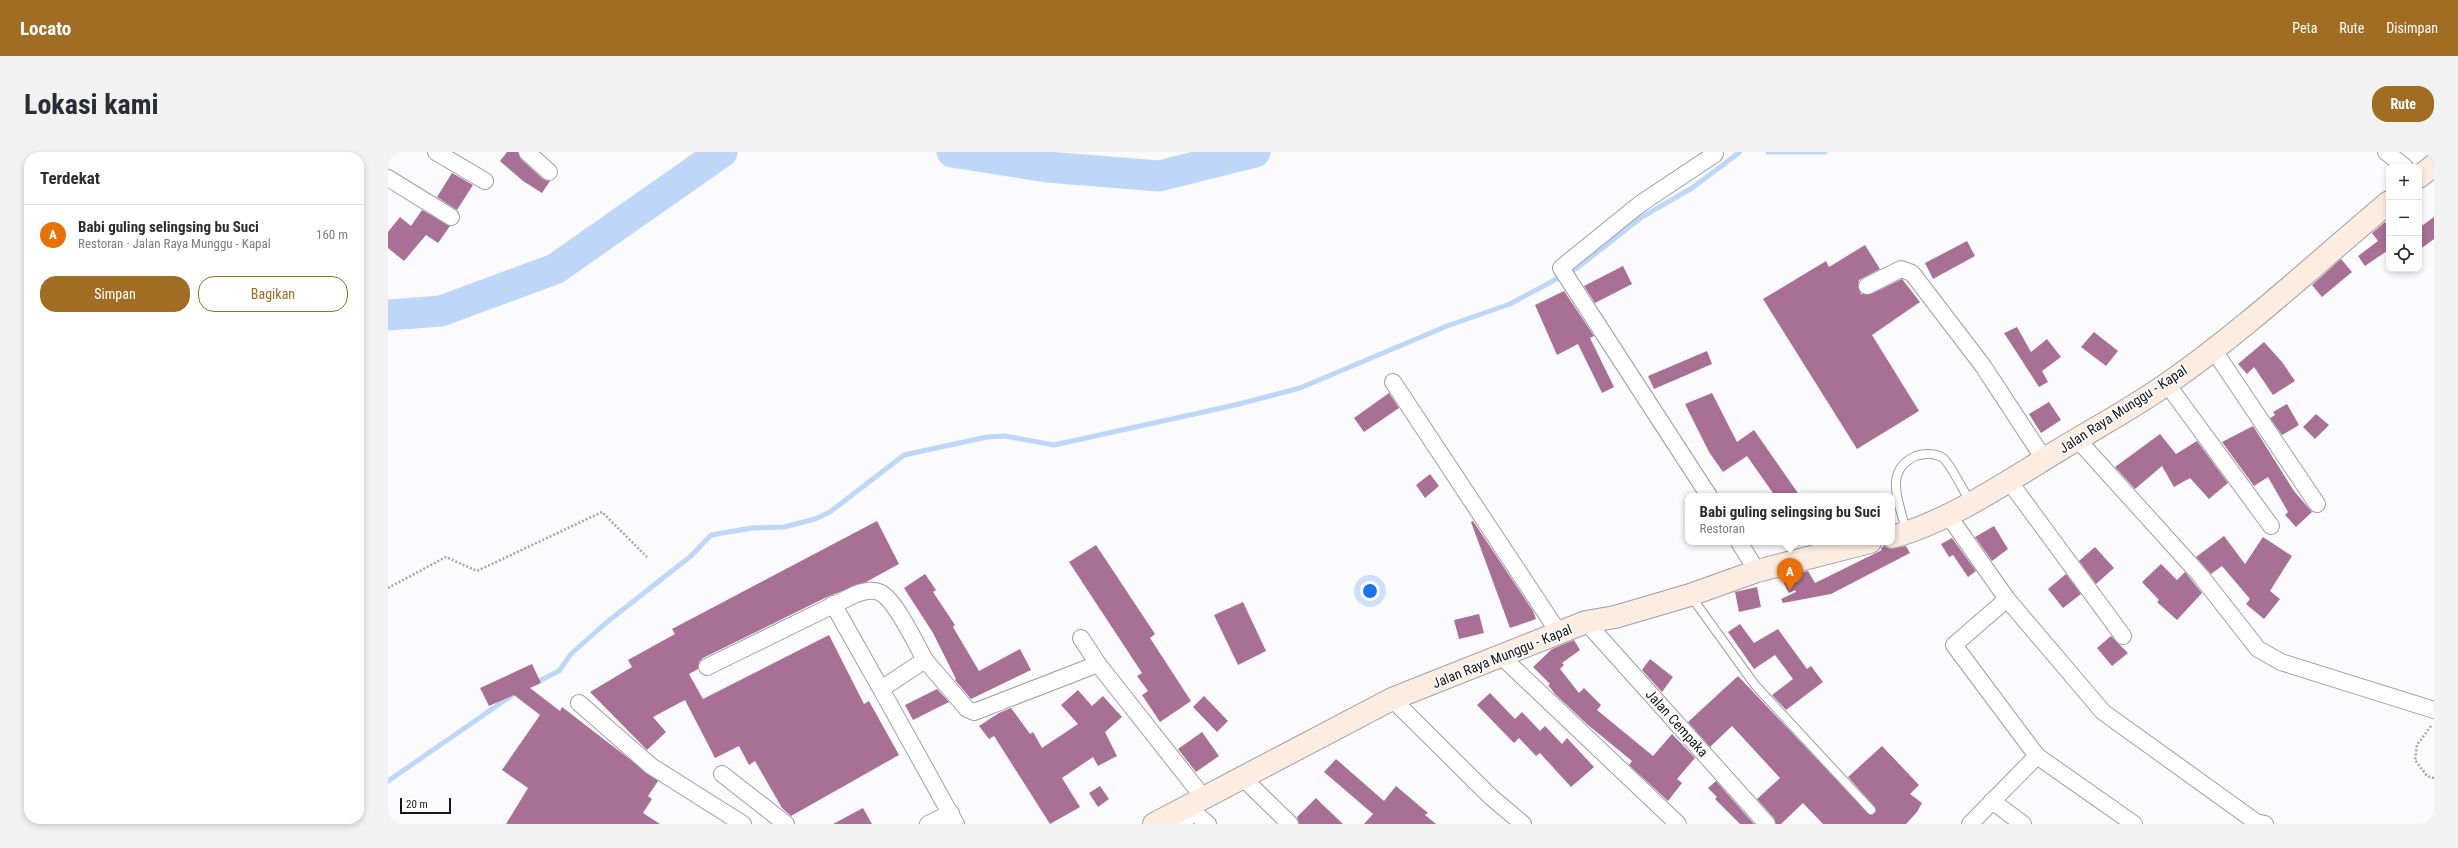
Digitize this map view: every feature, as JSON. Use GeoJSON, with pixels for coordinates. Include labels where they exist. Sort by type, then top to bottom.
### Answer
{"type":"FeatureCollection","features":[{"type":"Feature","properties":{"kind":"street"},"geometry":{"type":"LineString","coordinates":[[436,152],[485,180]]}},
{"type":"Feature","properties":{"kind":"street"},"geometry":{"type":"LineString","coordinates":[[527,152],[549,172]]}},
{"type":"Feature","properties":{"kind":"street"},"geometry":{"type":"LineString","coordinates":[[2386,152],[2401,164]]}},
{"type":"Feature","properties":{"kind":"street"},"geometry":{"type":"LineString","coordinates":[[1707,493],[1561,268],[1640,204],[1716,154]]}},
{"type":"Feature","properties":{"kind":"street"},"geometry":{"type":"LineString","coordinates":[[2422,175],[2434,165]]}},
{"type":"Feature","properties":{"kind":"street"},"geometry":{"type":"LineString","coordinates":[[388,178],[451,217]]}},
{"type":"Feature","properties":{"kind":"street","name":"Jalan Raya Munggu - Kapal"},"geometry":{"type":"LineString","coordinates":[[1899,534],[1948,515],[1971,503],[2078,440],[2167,384],[2213,349],[2386,205]]}},
{"type":"Feature","properties":{"kind":"street"},"geometry":{"type":"LineString","coordinates":[[1867,286],[1901,269],[1912,273],[1983,366],[2044,459]]}},
{"type":"Feature","properties":{"kind":"street"},"geometry":{"type":"LineString","coordinates":[[2213,349],[2317,504]]}},
{"type":"Feature","properties":{"kind":"street"},"geometry":{"type":"LineString","coordinates":[[1393,382],[1559,633]]}},
{"type":"Feature","properties":{"kind":"street"},"geometry":{"type":"LineString","coordinates":[[2167,384],[2271,526]]}},
{"type":"Feature","properties":{"kind":"street"},"geometry":{"type":"LineString","coordinates":[[2078,440],[2200,575],[2258,649],[2281,662],[2434,710]]}},
{"type":"Feature","properties":{"kind":"street"},"geometry":{"type":"LineString","coordinates":[[2009,481],[2123,636]]}},
{"type":"Feature","properties":{"kind":"street"},"geometry":{"type":"LineString","coordinates":[[1948,515],[2007,599],[2103,712],[2256,822],[2265,824]]}},
{"type":"Feature","properties":{"kind":"street"},"geometry":{"type":"LineString","coordinates":[[1741,545],[1757,571]]}},
{"type":"Feature","properties":{"kind":"street","name":"Jalan Raya Munggu - Kapal"},"geometry":{"type":"LineString","coordinates":[[1154,824],[1192,809],[1243,778],[1392,699],[1586,622],[1615,617],[1690,595],[1757,571],[1858,545]]}},
{"type":"Feature","properties":{"kind":"street"},"geometry":{"type":"LineString","coordinates":[[707,667],[863,591],[880,592],[893,606],[925,660],[967,708],[974,712],[1098,664]]}},
{"type":"Feature","properties":{"kind":"street"},"geometry":{"type":"LineString","coordinates":[[2007,599],[1954,644],[2037,756],[2134,824]]}},
{"type":"Feature","properties":{"kind":"street"},"geometry":{"type":"LineString","coordinates":[[834,604],[954,819],[928,824]]}},
{"type":"Feature","properties":{"kind":"street","name":"Jalan Cempaka"},"geometry":{"type":"LineString","coordinates":[[1586,622],[1768,824]]}},
{"type":"Feature","properties":{"kind":"street"},"geometry":{"type":"LineString","coordinates":[[1081,638],[1192,809],[1208,824]]}},
{"type":"Feature","properties":{"kind":"street"},"geometry":{"type":"LineString","coordinates":[[1501,656],[1678,824]]}},
{"type":"Feature","properties":{"kind":"street"},"geometry":{"type":"LineString","coordinates":[[881,689],[925,660]]}},
{"type":"Feature","properties":{"kind":"street"},"geometry":{"type":"LineString","coordinates":[[1392,699],[1491,797],[1524,824]]}},
{"type":"Feature","properties":{"kind":"street"},"geometry":{"type":"LineString","coordinates":[[579,703],[651,766],[743,824]]}},
{"type":"Feature","properties":{"kind":"street"},"geometry":{"type":"LineString","coordinates":[[1970,824],[2037,756]]}},
{"type":"Feature","properties":{"kind":"street"},"geometry":{"type":"LineString","coordinates":[[722,774],[786,824]]}},
{"type":"Feature","properties":{"kind":"street"},"geometry":{"type":"LineString","coordinates":[[1243,778],[1290,824]]}},
{"type":"Feature","properties":{"kind":"street"},"geometry":{"type":"LineString","coordinates":[[1992,801],[2024,824]]}},
{"type":"Feature","properties":{"kind":"lane"},"geometry":{"type":"LineString","coordinates":[[1899,534],[1895,482],[1897,472],[1908,460],[1921,455],[1933,454],[1943,458],[1971,503]]}},
{"type":"Feature","properties":{"kind":"lane"},"geometry":{"type":"LineString","coordinates":[[1690,595],[1755,685],[1871,810]]}},
{"type":"Feature","properties":{"kind":"path"},"geometry":{"type":"LineString","coordinates":[[388,588],[446,557],[477,571],[602,512],[647,557]]}},
{"type":"Feature","properties":{"kind":"path"},"geometry":{"type":"LineString","coordinates":[[2434,722],[2417,745],[2415,760],[2427,776],[2434,778]]}},
{"type":"Feature","properties":{"kind":"building"},"geometry":{"type":"Polygon","coordinates":[[[507,152],[518,152],[521,159],[543,179],[550,181],[542,193],[523,181],[500,161],[507,152]]]}},
{"type":"Feature","properties":{"kind":"building"},"geometry":{"type":"Polygon","coordinates":[[[452,173],[473,185],[457,210],[437,197],[452,173]]]}},
{"type":"Feature","properties":{"kind":"building"},"geometry":{"type":"Polygon","coordinates":[[[422,210],[450,226],[438,243],[426,235],[404,261],[388,248],[388,232],[400,217],[411,226],[422,210]]]}},
{"type":"Feature","properties":{"kind":"building"},"geometry":{"type":"Polygon","coordinates":[[[2434,217],[2434,239],[2422,248],[2422,236],[2422,226],[2434,217]]]}},
{"type":"Feature","properties":{"kind":"building"},"geometry":{"type":"Polygon","coordinates":[[[2385,222],[2386,223],[2386,252],[2365,266],[2358,256],[2378,241],[2372,233],[2385,222]]]}},
{"type":"Feature","properties":{"kind":"building"},"geometry":{"type":"Polygon","coordinates":[[[1967,241],[1975,256],[1933,279],[1925,263],[1967,241]]]}},
{"type":"Feature","properties":{"kind":"building"},"geometry":{"type":"Polygon","coordinates":[[[1865,245],[1880,269],[1859,280],[1858,286],[1861,294],[1871,294],[1902,279],[1920,302],[1872,335],[1919,411],[1857,449],[1763,299],[1826,261],[1829,267],[1865,245]]]}},
{"type":"Feature","properties":{"kind":"building"},"geometry":{"type":"Polygon","coordinates":[[[2341,259],[2352,272],[2322,297],[2312,285],[2341,259]]]}},
{"type":"Feature","properties":{"kind":"building"},"geometry":{"type":"Polygon","coordinates":[[[1623,266],[1632,284],[1595,303],[1584,286],[1623,266]]]}},
{"type":"Feature","properties":{"kind":"building"},"geometry":{"type":"Polygon","coordinates":[[[1564,291],[1594,336],[1590,338],[1614,387],[1602,393],[1578,344],[1557,355],[1535,305],[1564,291]]]}},
{"type":"Feature","properties":{"kind":"building"},"geometry":{"type":"Polygon","coordinates":[[[2017,327],[2031,352],[2047,339],[2061,357],[2042,371],[2048,382],[2039,387],[2004,333],[2017,327]]]}},
{"type":"Feature","properties":{"kind":"building"},"geometry":{"type":"Polygon","coordinates":[[[2094,332],[2118,351],[2106,366],[2081,347],[2094,332]]]}},
{"type":"Feature","properties":{"kind":"building"},"geometry":{"type":"Polygon","coordinates":[[[2264,342],[2282,362],[2295,381],[2273,395],[2254,367],[2247,374],[2238,364],[2264,342]]]}},
{"type":"Feature","properties":{"kind":"building"},"geometry":{"type":"Polygon","coordinates":[[[1707,351],[1712,364],[1654,389],[1648,376],[1707,351]]]}},
{"type":"Feature","properties":{"kind":"building"},"geometry":{"type":"Polygon","coordinates":[[[1389,393],[1399,408],[1364,432],[1354,418],[1389,393]]]}},
{"type":"Feature","properties":{"kind":"building"},"geometry":{"type":"Polygon","coordinates":[[[1712,393],[1737,442],[1754,430],[1798,493],[1773,493],[1747,456],[1723,472],[1709,452],[1685,404],[1712,393]]]}},
{"type":"Feature","properties":{"kind":"building"},"geometry":{"type":"Polygon","coordinates":[[[2049,402],[2061,420],[2041,433],[2029,414],[2049,402]]]}},
{"type":"Feature","properties":{"kind":"building"},"geometry":{"type":"Polygon","coordinates":[[[2287,404],[2299,425],[2282,435],[2270,418],[2275,415],[2273,412],[2287,404]]]}},
{"type":"Feature","properties":{"kind":"building"},"geometry":{"type":"Polygon","coordinates":[[[2316,414],[2329,425],[2315,439],[2303,427],[2316,414]]]}},
{"type":"Feature","properties":{"kind":"building"},"geometry":{"type":"Polygon","coordinates":[[[2253,426],[2294,491],[2312,512],[2296,527],[2285,515],[2288,512],[2268,477],[2254,486],[2222,442],[2253,426]]]}},
{"type":"Feature","properties":{"kind":"building"},"geometry":{"type":"Polygon","coordinates":[[[2160,434],[2176,454],[2197,441],[2228,483],[2209,499],[2190,478],[2174,487],[2162,466],[2135,489],[2115,467],[2160,434]]]}},
{"type":"Feature","properties":{"kind":"building"},"geometry":{"type":"Polygon","coordinates":[[[1430,474],[1439,486],[1425,498],[1416,485],[1430,474]]]}},
{"type":"Feature","properties":{"kind":"building"},"geometry":{"type":"Polygon","coordinates":[[[877,521],[899,564],[866,582],[829,596],[703,658],[699,662],[698,669],[689,674],[703,699],[829,635],[864,704],[869,701],[899,755],[791,816],[782,808],[755,761],[749,765],[739,746],[715,758],[685,700],[653,717],[666,732],[647,750],[590,692],[632,667],[628,660],[675,634],[672,629],[877,521]]]}},
{"type":"Feature","properties":{"kind":"building"},"geometry":{"type":"Polygon","coordinates":[[[1473,521],[1533,611],[1536,619],[1510,628],[1471,522],[1473,521]]]}},
{"type":"Feature","properties":{"kind":"building"},"geometry":{"type":"Polygon","coordinates":[[[1994,526],[2008,549],[1992,561],[1975,537],[1994,526]]]}},
{"type":"Feature","properties":{"kind":"building"},"geometry":{"type":"Polygon","coordinates":[[[2224,536],[2245,564],[2263,537],[2292,556],[2270,591],[2280,599],[2264,619],[2246,604],[2250,599],[2222,566],[2211,574],[2196,557],[2224,536]]]}},
{"type":"Feature","properties":{"kind":"building"},"geometry":{"type":"Polygon","coordinates":[[[1952,538],[1976,571],[1968,577],[1953,555],[1949,557],[1941,544],[1952,538]]]}},
{"type":"Feature","properties":{"kind":"building"},"geometry":{"type":"Polygon","coordinates":[[[1096,545],[1155,634],[1150,638],[1191,701],[1160,722],[1142,695],[1148,691],[1137,676],[1142,673],[1069,562],[1096,545]]]}},
{"type":"Feature","properties":{"kind":"building"},"geometry":{"type":"Polygon","coordinates":[[[1884,546],[1890,549],[1906,546],[1910,553],[1831,594],[1783,603],[1781,599],[1796,592],[1795,590],[1789,593],[1781,578],[1808,571],[1815,583],[1882,550],[1881,548],[1884,546]]]}},
{"type":"Feature","properties":{"kind":"building"},"geometry":{"type":"Polygon","coordinates":[[[2095,547],[2114,568],[2096,584],[2079,561],[2095,547]]]}},
{"type":"Feature","properties":{"kind":"building"},"geometry":{"type":"Polygon","coordinates":[[[2161,564],[2177,580],[2185,572],[2202,593],[2177,620],[2157,602],[2159,600],[2142,582],[2161,564]]]}},
{"type":"Feature","properties":{"kind":"building"},"geometry":{"type":"Polygon","coordinates":[[[925,574],[936,590],[933,592],[955,625],[953,627],[979,671],[1020,649],[1031,670],[971,699],[955,680],[956,679],[933,633],[904,588],[925,574]]]}},
{"type":"Feature","properties":{"kind":"building"},"geometry":{"type":"Polygon","coordinates":[[[2066,574],[2081,594],[2063,608],[2048,589],[2066,574]]]}},
{"type":"Feature","properties":{"kind":"building"},"geometry":{"type":"Polygon","coordinates":[[[1757,587],[1761,607],[1739,612],[1735,592],[1757,587]]]}},
{"type":"Feature","properties":{"kind":"building"},"geometry":{"type":"Polygon","coordinates":[[[1243,602],[1266,651],[1238,665],[1214,615],[1243,602]]]}},
{"type":"Feature","properties":{"kind":"building"},"geometry":{"type":"Polygon","coordinates":[[[1479,614],[1484,633],[1459,639],[1454,620],[1479,614]]]}},
{"type":"Feature","properties":{"kind":"building"},"geometry":{"type":"Polygon","coordinates":[[[1740,624],[1754,643],[1778,629],[1807,669],[1811,666],[1823,682],[1786,710],[1772,695],[1793,679],[1775,655],[1754,669],[1728,632],[1740,624]]]}},
{"type":"Feature","properties":{"kind":"building"},"geometry":{"type":"Polygon","coordinates":[[[2111,636],[2128,653],[2112,666],[2097,648],[2111,636]]]}},
{"type":"Feature","properties":{"kind":"building"},"geometry":{"type":"Polygon","coordinates":[[[1574,640],[1580,650],[1562,663],[1564,665],[1560,669],[1579,693],[1584,688],[1601,705],[1597,710],[1653,756],[1672,734],[1695,758],[1677,779],[1682,783],[1668,801],[1629,765],[1632,761],[1588,725],[1555,694],[1548,685],[1550,684],[1533,667],[1552,649],[1574,640]]]}},
{"type":"Feature","properties":{"kind":"building"},"geometry":{"type":"Polygon","coordinates":[[[1650,659],[1673,677],[1662,692],[1642,670],[1650,659]]]}},
{"type":"Feature","properties":{"kind":"building"},"geometry":{"type":"Polygon","coordinates":[[[532,664],[541,683],[530,688],[560,711],[562,707],[658,781],[648,796],[652,799],[643,813],[660,824],[506,824],[528,788],[502,770],[540,715],[514,695],[489,706],[480,688],[532,664]]]}},
{"type":"Feature","properties":{"kind":"building"},"geometry":{"type":"Polygon","coordinates":[[[1738,676],[1870,815],[1876,812],[1875,807],[1848,777],[1882,746],[1919,785],[1910,794],[1922,803],[1917,812],[1906,824],[1823,824],[1803,803],[1781,824],[1776,824],[1774,818],[1757,799],[1780,778],[1732,726],[1710,747],[1688,722],[1738,676]]]}},
{"type":"Feature","properties":{"kind":"building"},"geometry":{"type":"Polygon","coordinates":[[[937,689],[949,702],[913,720],[905,705],[937,689]]]}},
{"type":"Feature","properties":{"kind":"building"},"geometry":{"type":"Polygon","coordinates":[[[1078,690],[1092,706],[1103,696],[1122,717],[1105,732],[1117,756],[1098,766],[1093,757],[1062,778],[1080,807],[1050,824],[994,736],[989,739],[979,726],[999,713],[1011,708],[1030,734],[1033,732],[1042,748],[1078,724],[1061,705],[1078,690]]]}},
{"type":"Feature","properties":{"kind":"building"},"geometry":{"type":"Polygon","coordinates":[[[1490,693],[1515,719],[1522,712],[1540,731],[1545,726],[1562,744],[1567,738],[1594,767],[1571,787],[1540,753],[1536,756],[1519,738],[1514,743],[1477,705],[1490,693]]]}},
{"type":"Feature","properties":{"kind":"building"},"geometry":{"type":"Polygon","coordinates":[[[1204,696],[1228,721],[1217,732],[1193,707],[1204,696]]]}},
{"type":"Feature","properties":{"kind":"building"},"geometry":{"type":"Polygon","coordinates":[[[1202,732],[1219,756],[1196,772],[1178,749],[1202,732]]]}},
{"type":"Feature","properties":{"kind":"building"},"geometry":{"type":"Polygon","coordinates":[[[1336,759],[1384,801],[1396,786],[1428,813],[1425,815],[1436,824],[1364,824],[1373,814],[1324,772],[1336,759]]]}},
{"type":"Feature","properties":{"kind":"building"},"geometry":{"type":"Polygon","coordinates":[[[1716,781],[1754,824],[1740,824],[1715,799],[1717,797],[1708,788],[1716,781]]]}},
{"type":"Feature","properties":{"kind":"building"},"geometry":{"type":"Polygon","coordinates":[[[1100,786],[1109,799],[1098,807],[1089,793],[1100,786]]]}},
{"type":"Feature","properties":{"kind":"building"},"geometry":{"type":"Polygon","coordinates":[[[1316,798],[1343,824],[1299,824],[1297,817],[1316,798]]]}},
{"type":"Feature","properties":{"kind":"building"},"geometry":{"type":"Polygon","coordinates":[[[863,808],[872,824],[833,824],[863,808]]]}},
{"type":"Feature","properties":{"kind":"waterway"},"geometry":{"type":"LineString","coordinates":[[388,315],[441,311],[555,269],[722,152]]}},
{"type":"Feature","properties":{"kind":"waterway"},"geometry":{"type":"LineString","coordinates":[[952,152],[1047,167],[1159,176],[1255,152]]}},
{"type":"Feature","properties":{"kind":"waterway"},"geometry":{"type":"LineString","coordinates":[[535,683],[559,671],[571,654],[607,622],[691,556],[711,535],[752,528],[784,527],[815,519],[830,512],[904,455],[987,437],[1005,436],[1054,445],[1235,405],[1300,388],[1447,326],[1510,304],[1577,268],[1642,217],[1692,188],[1740,152]]}},
{"type":"Feature","properties":{"kind":"waterway"},"geometry":{"type":"LineString","coordinates":[[1768,152],[1825,152]]}},
{"type":"Feature","properties":{"kind":"waterway"},"geometry":{"type":"LineString","coordinates":[[388,781],[514,694]]}},
{"type":"Feature","properties":{"kind":"place","name":"Babi guling selingsing bu Suci"},"geometry":{"type":"Point","coordinates":[1790,591]}}]}
